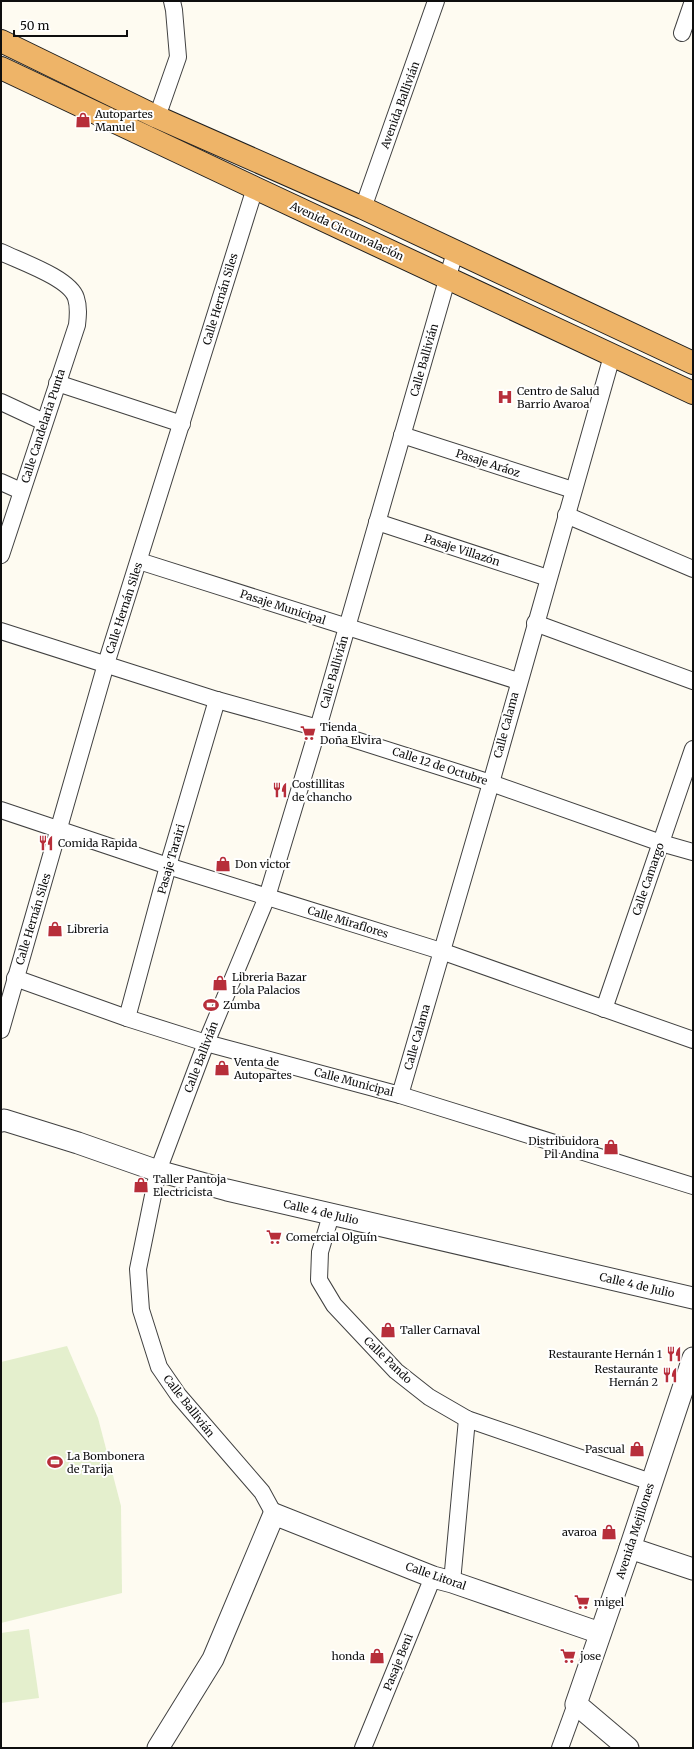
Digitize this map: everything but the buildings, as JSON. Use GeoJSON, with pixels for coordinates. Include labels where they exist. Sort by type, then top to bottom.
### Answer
{"type":"FeatureCollection","features":[{"type":"Feature","properties":{"kind":"highway"},"geometry":{"type":"LineString","coordinates":[[1,41],[157,117],[363,208],[693,363]]}},
{"type":"Feature","properties":{"kind":"highway","name":"Avenida Circunvalación"},"geometry":{"type":"LineString","coordinates":[[1,68],[693,393]]}},
{"type":"Feature","properties":{"kind":"street"},"geometry":{"type":"LineString","coordinates":[[157,117],[178,57],[172,1]]}},
{"type":"Feature","properties":{"kind":"street","name":"Avenida Ballivián"},"geometry":{"type":"LineString","coordinates":[[363,208],[436,1]]}},
{"type":"Feature","properties":{"kind":"street"},"geometry":{"type":"LineString","coordinates":[[682,33],[693,1]]}},
{"type":"Feature","properties":{"kind":"street","name":"Calle Hernán Siles"},"geometry":{"type":"LineString","coordinates":[[1,1030],[15,978],[60,830],[106,664],[255,188]]}},
{"type":"Feature","properties":{"kind":"street","name":"Calle Candelaria Punta"},"geometry":{"type":"LineString","coordinates":[[1,252],[54,277],[67,285],[76,296],[78,308],[77,325],[1,555]]}},
{"type":"Feature","properties":{"kind":"street","name":"Calle Ballivián"},"geometry":{"type":"LineString","coordinates":[[274,1514],[262,1492],[179,1396],[159,1367],[142,1310],[138,1268],[158,1171],[206,1043],[267,897],[347,628],[454,252]]}},
{"type":"Feature","properties":{"kind":"street","name":"Calle Calama"},"geometry":{"type":"LineString","coordinates":[[400,1095],[491,783],[518,681],[612,356]]}},
{"type":"Feature","properties":{"kind":"street"},"geometry":{"type":"LineString","coordinates":[[57,383],[182,424]]}},
{"type":"Feature","properties":{"kind":"street"},"geometry":{"type":"LineString","coordinates":[[1,402],[44,422]]}},
{"type":"Feature","properties":{"kind":"street","name":"Pasaje Aráoz"},"geometry":{"type":"LineString","coordinates":[[402,435],[573,490]]}},
{"type":"Feature","properties":{"kind":"street"},"geometry":{"type":"LineString","coordinates":[[1,482],[21,491]]}},
{"type":"Feature","properties":{"kind":"street"},"geometry":{"type":"LineString","coordinates":[[566,515],[693,569]]}},
{"type":"Feature","properties":{"kind":"street","name":"Pasaje Villazón"},"geometry":{"type":"LineString","coordinates":[[377,522],[548,578]]}},
{"type":"Feature","properties":{"kind":"street","name":"Pasaje Municipal"},"geometry":{"type":"LineString","coordinates":[[139,561],[518,681]]}},
{"type":"Feature","properties":{"kind":"street"},"geometry":{"type":"LineString","coordinates":[[535,623],[693,681]]}},
{"type":"Feature","properties":{"kind":"street","name":"Calle 12 de Octubre"},"geometry":{"type":"LineString","coordinates":[[1,631],[217,700],[318,728],[491,783],[661,843],[693,852]]}},
{"type":"Feature","properties":{"kind":"street","name":"Pasaje Tarairi"},"geometry":{"type":"LineString","coordinates":[[127,1018],[168,866],[217,700]]}},
{"type":"Feature","properties":{"kind":"street","name":"Calle Camargo"},"geometry":{"type":"LineString","coordinates":[[604,1009],[693,749]]}},
{"type":"Feature","properties":{"kind":"street","name":"Calle Miraflores"},"geometry":{"type":"LineString","coordinates":[[1,810],[168,866],[441,951],[693,1040]]}},
{"type":"Feature","properties":{"kind":"street","name":"Calle Municipal"},"geometry":{"type":"LineString","coordinates":[[15,978],[127,1018],[206,1043],[400,1095],[693,1186]]}},
{"type":"Feature","properties":{"kind":"street","name":"Calle 4 de Julio"},"geometry":{"type":"LineString","coordinates":[[1,1121],[4,1120],[78,1143],[158,1171],[227,1190],[693,1298]]}},
{"type":"Feature","properties":{"kind":"street","name":"Calle Pando"},"geometry":{"type":"LineString","coordinates":[[331,1215],[320,1252],[318,1280],[334,1305],[396,1371],[429,1397],[467,1419],[651,1482]]}},
{"type":"Feature","properties":{"kind":"street","name":"Avenida Mejillones"},"geometry":{"type":"LineString","coordinates":[[560,1748],[630,1548],[693,1358]]}},
{"type":"Feature","properties":{"kind":"street","name":"Pasaje Beni"},"geometry":{"type":"LineString","coordinates":[[363,1748],[443,1579],[467,1419]]}},
{"type":"Feature","properties":{"kind":"street"},"geometry":{"type":"LineString","coordinates":[[158,1748],[213,1659],[274,1514]]}},
{"type":"Feature","properties":{"kind":"street","name":"Calle Litoral"},"geometry":{"type":"LineString","coordinates":[[274,1514],[443,1579],[600,1633]]}},
{"type":"Feature","properties":{"kind":"street"},"geometry":{"type":"LineString","coordinates":[[630,1548],[693,1569]]}},
{"type":"Feature","properties":{"kind":"street"},"geometry":{"type":"LineString","coordinates":[[576,1704],[628,1748]]}},
{"type":"Feature","properties":{"kind":"green space","name":"La Bombonera de Tarija"},"geometry":{"type":"Polygon","coordinates":[[[67,1346],[98,1418],[121,1506],[122,1593],[1,1623],[1,1362],[67,1346]]]}},
{"type":"Feature","properties":{"kind":"green space"},"geometry":{"type":"Polygon","coordinates":[[[29,1629],[39,1698],[1,1703],[1,1633],[29,1629]]]}},
{"type":"Feature","properties":{"kind":"place","name":"Autopartes Manuel"},"geometry":{"type":"Point","coordinates":[83,120]}},
{"type":"Feature","properties":{"kind":"place","name":"Centro de Salud Barrio Avaroa"},"geometry":{"type":"Point","coordinates":[505,397]}},
{"type":"Feature","properties":{"kind":"place","name":"Tienda Doña Elvira"},"geometry":{"type":"Point","coordinates":[308,733]}},
{"type":"Feature","properties":{"kind":"place","name":"Costillitas de chancho"},"geometry":{"type":"Point","coordinates":[280,790]}},
{"type":"Feature","properties":{"kind":"place","name":"Comida Rapida"},"geometry":{"type":"Point","coordinates":[46,843]}},
{"type":"Feature","properties":{"kind":"place","name":"Don victor"},"geometry":{"type":"Point","coordinates":[223,864]}},
{"type":"Feature","properties":{"kind":"place","name":"Libreria"},"geometry":{"type":"Point","coordinates":[55,929]}},
{"type":"Feature","properties":{"kind":"place","name":"Libreria Bazar Lola Palacios"},"geometry":{"type":"Point","coordinates":[220,983]}},
{"type":"Feature","properties":{"kind":"place","name":"Zumba"},"geometry":{"type":"Point","coordinates":[211,1005]}},
{"type":"Feature","properties":{"kind":"place","name":"Venta de Autopartes"},"geometry":{"type":"Point","coordinates":[222,1068]}},
{"type":"Feature","properties":{"kind":"place","name":"Distribuidora Pil Andina"},"geometry":{"type":"Point","coordinates":[611,1147]}},
{"type":"Feature","properties":{"kind":"place","name":"Taller Pantoja Electricista"},"geometry":{"type":"Point","coordinates":[141,1185]}},
{"type":"Feature","properties":{"kind":"place","name":"Comercial Olguín"},"geometry":{"type":"Point","coordinates":[274,1237]}},
{"type":"Feature","properties":{"kind":"place","name":"Taller Carnaval"},"geometry":{"type":"Point","coordinates":[388,1330]}},
{"type":"Feature","properties":{"kind":"place","name":"Restaurante Hernán 1"},"geometry":{"type":"Point","coordinates":[674,1354]}},
{"type":"Feature","properties":{"kind":"place","name":"Restaurante Hernán 2"},"geometry":{"type":"Point","coordinates":[670,1375]}},
{"type":"Feature","properties":{"kind":"place","name":"Pascual"},"geometry":{"type":"Point","coordinates":[637,1449]}},
{"type":"Feature","properties":{"kind":"place","name":"La Bombonera de Tarija"},"geometry":{"type":"Point","coordinates":[55,1462]}},
{"type":"Feature","properties":{"kind":"place","name":"avaroa"},"geometry":{"type":"Point","coordinates":[609,1532]}},
{"type":"Feature","properties":{"kind":"place","name":"migel"},"geometry":{"type":"Point","coordinates":[582,1602]}},
{"type":"Feature","properties":{"kind":"place","name":"honda"},"geometry":{"type":"Point","coordinates":[377,1656]}},
{"type":"Feature","properties":{"kind":"place","name":"jose"},"geometry":{"type":"Point","coordinates":[568,1656]}}]}
